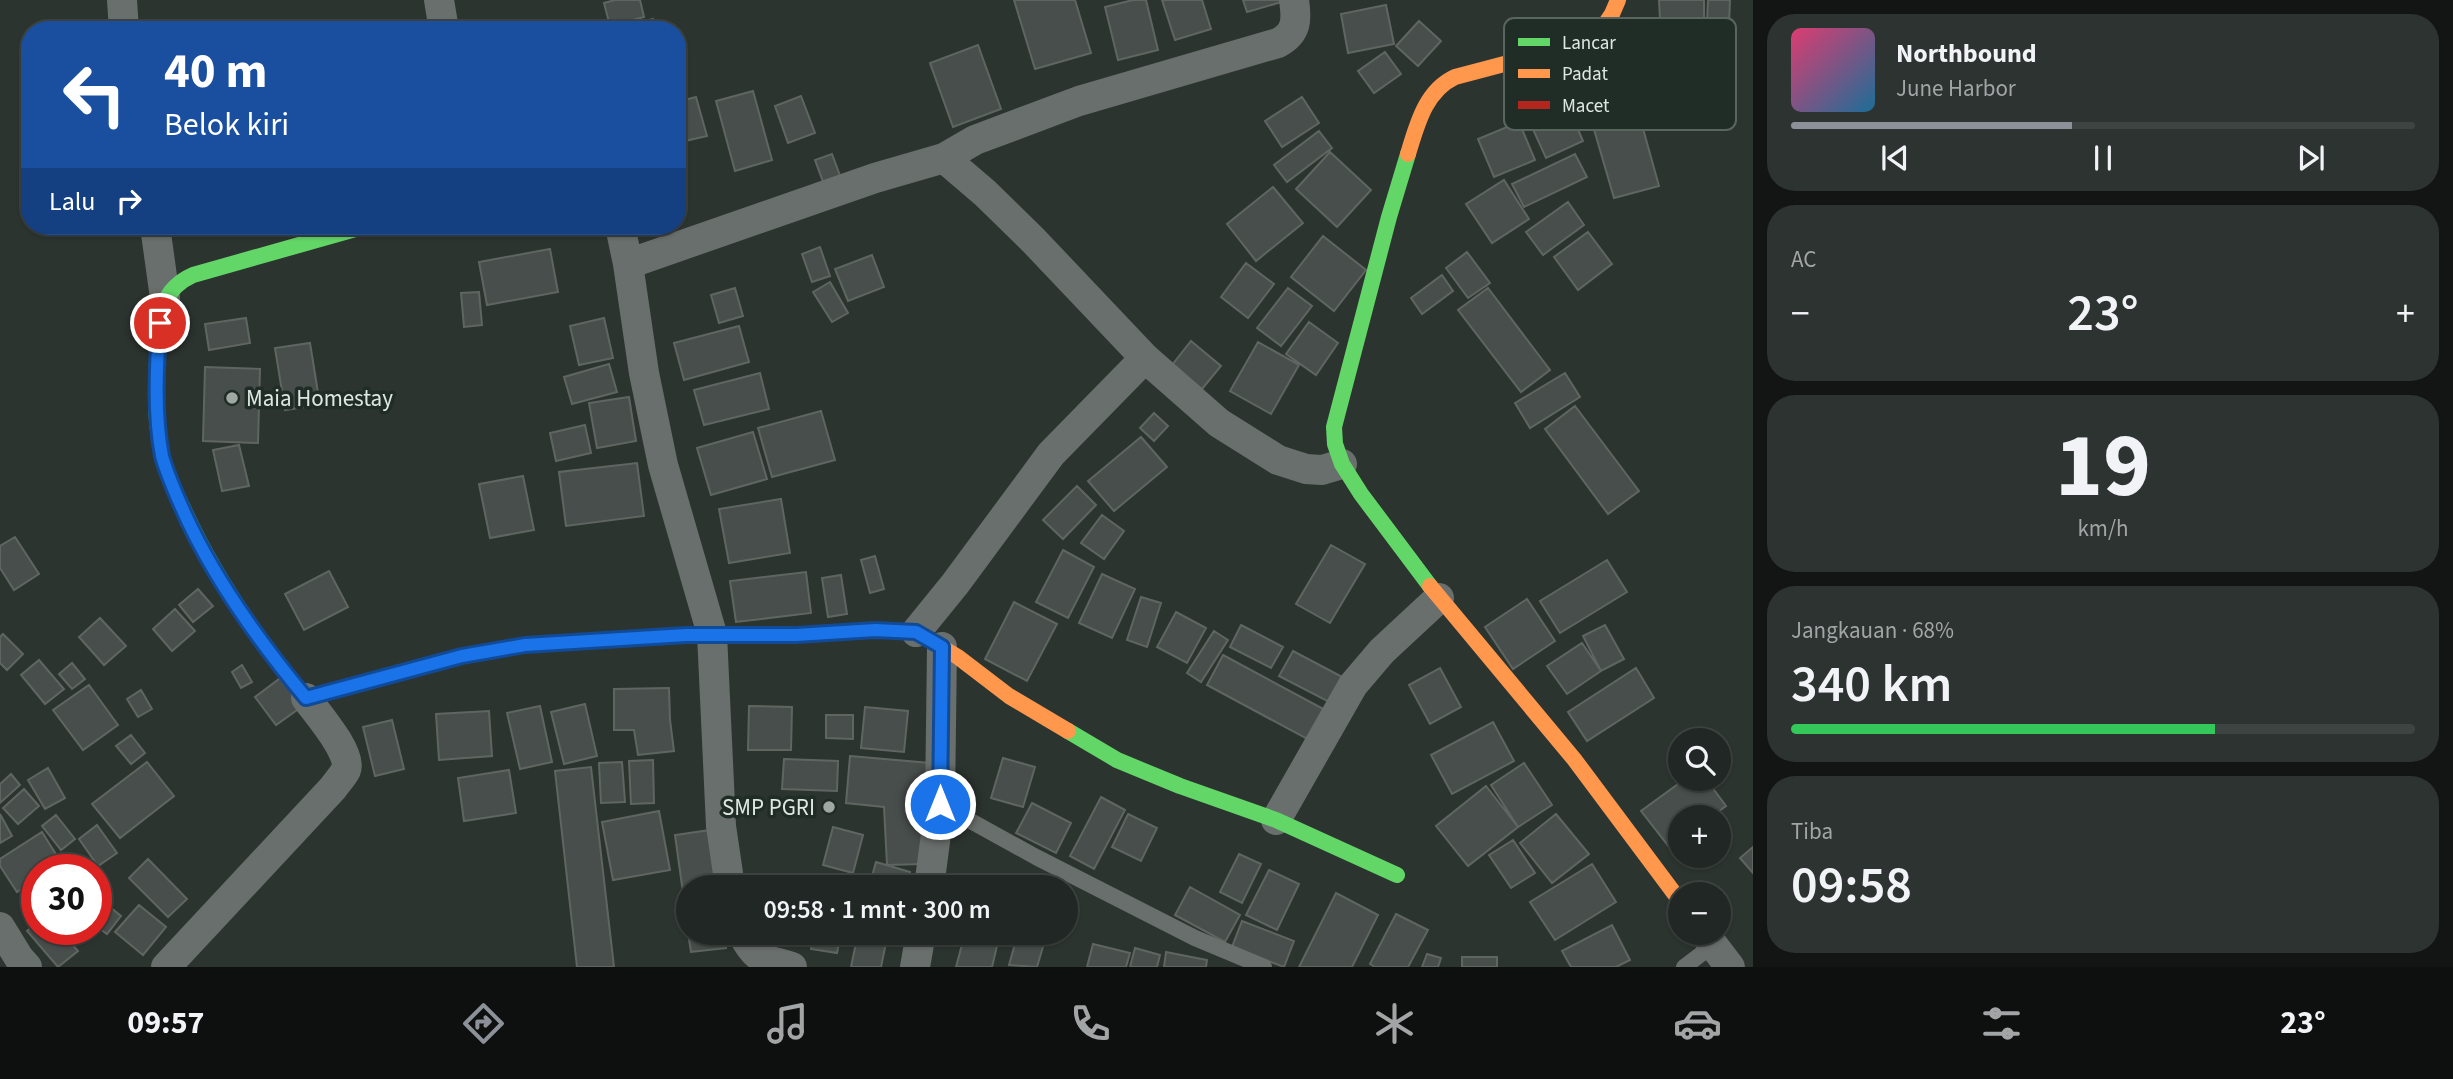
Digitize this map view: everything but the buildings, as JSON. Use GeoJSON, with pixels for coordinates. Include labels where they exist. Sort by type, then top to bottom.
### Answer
{"type":"FeatureCollection","features":[{"type":"Feature","properties":{"kind":"street"},"geometry":{"type":"LineString","coordinates":[[122,0],[123,21]]}},
{"type":"Feature","properties":{"kind":"street"},"geometry":{"type":"LineString","coordinates":[[439,0],[442,21]]}},
{"type":"Feature","properties":{"kind":"street"},"geometry":{"type":"LineString","coordinates":[[628,264],[875,178],[944,158],[975,140],[1079,101],[1278,43],[1287,38],[1296,23],[1294,0]]}},
{"type":"Feature","properties":{"kind":"street"},"geometry":{"type":"LineString","coordinates":[[1609,18],[1618,0]]}},
{"type":"Feature","properties":{"kind":"street"},"geometry":{"type":"LineString","coordinates":[[1504,64],[1444,82],[1426,105],[1389,217],[1338,408],[1334,427],[1335,444],[1342,464],[1439,598],[1574,759],[1668,885]]}},
{"type":"Feature","properties":{"kind":"street"},"geometry":{"type":"LineString","coordinates":[[944,158],[985,193],[1144,358],[1219,423],[1278,460],[1306,470],[1322,470],[1342,464]]}},
{"type":"Feature","properties":{"kind":"street"},"geometry":{"type":"LineString","coordinates":[[156,235],[165,298],[157,355],[163,458],[192,530],[216,571],[269,653],[306,698],[342,748],[348,761],[346,769],[333,788],[166,967]]}},
{"type":"Feature","properties":{"kind":"street"},"geometry":{"type":"LineString","coordinates":[[165,298],[179,282],[334,235]]}},
{"type":"Feature","properties":{"kind":"street"},"geometry":{"type":"LineString","coordinates":[[622,235],[644,373],[663,465],[712,634],[721,827],[728,875]]}},
{"type":"Feature","properties":{"kind":"street"},"geometry":{"type":"LineString","coordinates":[[916,632],[1051,454],[1144,358]]}},
{"type":"Feature","properties":{"kind":"street"},"geometry":{"type":"LineString","coordinates":[[1276,820],[1353,685],[1382,651],[1439,598]]}},
{"type":"Feature","properties":{"kind":"street"},"geometry":{"type":"LineString","coordinates":[[306,698],[462,656],[525,645],[712,634],[796,635],[875,630],[916,632],[942,647],[1009,696],[1116,760],[1276,820],[1397,875]]}},
{"type":"Feature","properties":{"kind":"street"},"geometry":{"type":"LineString","coordinates":[[931,875],[940,804],[942,647]]}},
{"type":"Feature","properties":{"kind":"street"},"geometry":{"type":"LineString","coordinates":[[0,927],[27,967]]}},
{"type":"Feature","properties":{"kind":"street"},"geometry":{"type":"LineString","coordinates":[[749,945],[759,957],[792,967]]}},
{"type":"Feature","properties":{"kind":"street"},"geometry":{"type":"LineString","coordinates":[[915,967],[920,945]]}},
{"type":"Feature","properties":{"kind":"lane"},"geometry":{"type":"LineString","coordinates":[[940,804],[1035,857],[1182,932],[1264,967]]}},
{"type":"Feature","properties":{"kind":"lane"},"geometry":{"type":"LineString","coordinates":[[1684,967],[1716,948]]}},
{"type":"Feature","properties":{"kind":"traffic: fast"},"geometry":{"type":"LineString","coordinates":[[1408,154],[1334,427],[1335,444],[1342,464],[1361,494],[1430,586]]}},
{"type":"Feature","properties":{"kind":"traffic: fast"},"geometry":{"type":"LineString","coordinates":[[287,675],[243,615],[217,573],[168,475],[158,435],[156,405],[161,314],[174,288],[193,275],[334,235]]}},
{"type":"Feature","properties":{"kind":"traffic: fast"},"geometry":{"type":"LineString","coordinates":[[1068,731],[1117,760],[1276,820],[1397,875]]}},
{"type":"Feature","properties":{"kind":"traffic: slow"},"geometry":{"type":"LineString","coordinates":[[1609,18],[1618,0]]}},
{"type":"Feature","properties":{"kind":"traffic: slow"},"geometry":{"type":"LineString","coordinates":[[1408,154],[1424,110],[1436,91],[1455,77],[1504,64]]}},
{"type":"Feature","properties":{"kind":"traffic: slow"},"geometry":{"type":"LineString","coordinates":[[1430,586],[1574,759],[1668,885]]}},
{"type":"Feature","properties":{"kind":"traffic: slow"},"geometry":{"type":"LineString","coordinates":[[689,635],[796,635],[875,630],[916,632],[958,657],[1009,696],[1068,731]]}},
{"type":"Feature","properties":{"kind":"traffic: jam"},"geometry":{"type":"LineString","coordinates":[[287,675],[306,698],[462,656],[525,645],[689,635]]}},
{"type":"Feature","properties":{"kind":"place","name":"Maia Homestay"},"geometry":{"type":"Point","coordinates":[232,398]}},
{"type":"Feature","properties":{"kind":"place","name":"SMP PGRI"},"geometry":{"type":"Point","coordinates":[829,807]}},
{"type":"Feature","properties":{"kind":"route"},"geometry":{"type":"LineString","coordinates":[[160,323],[157,355],[159,425],[163,458],[174,488],[192,530],[216,571],[269,653],[306,698],[462,656],[525,645],[712,634],[796,635],[875,630],[916,632],[942,647],[940,804]]}}]}
